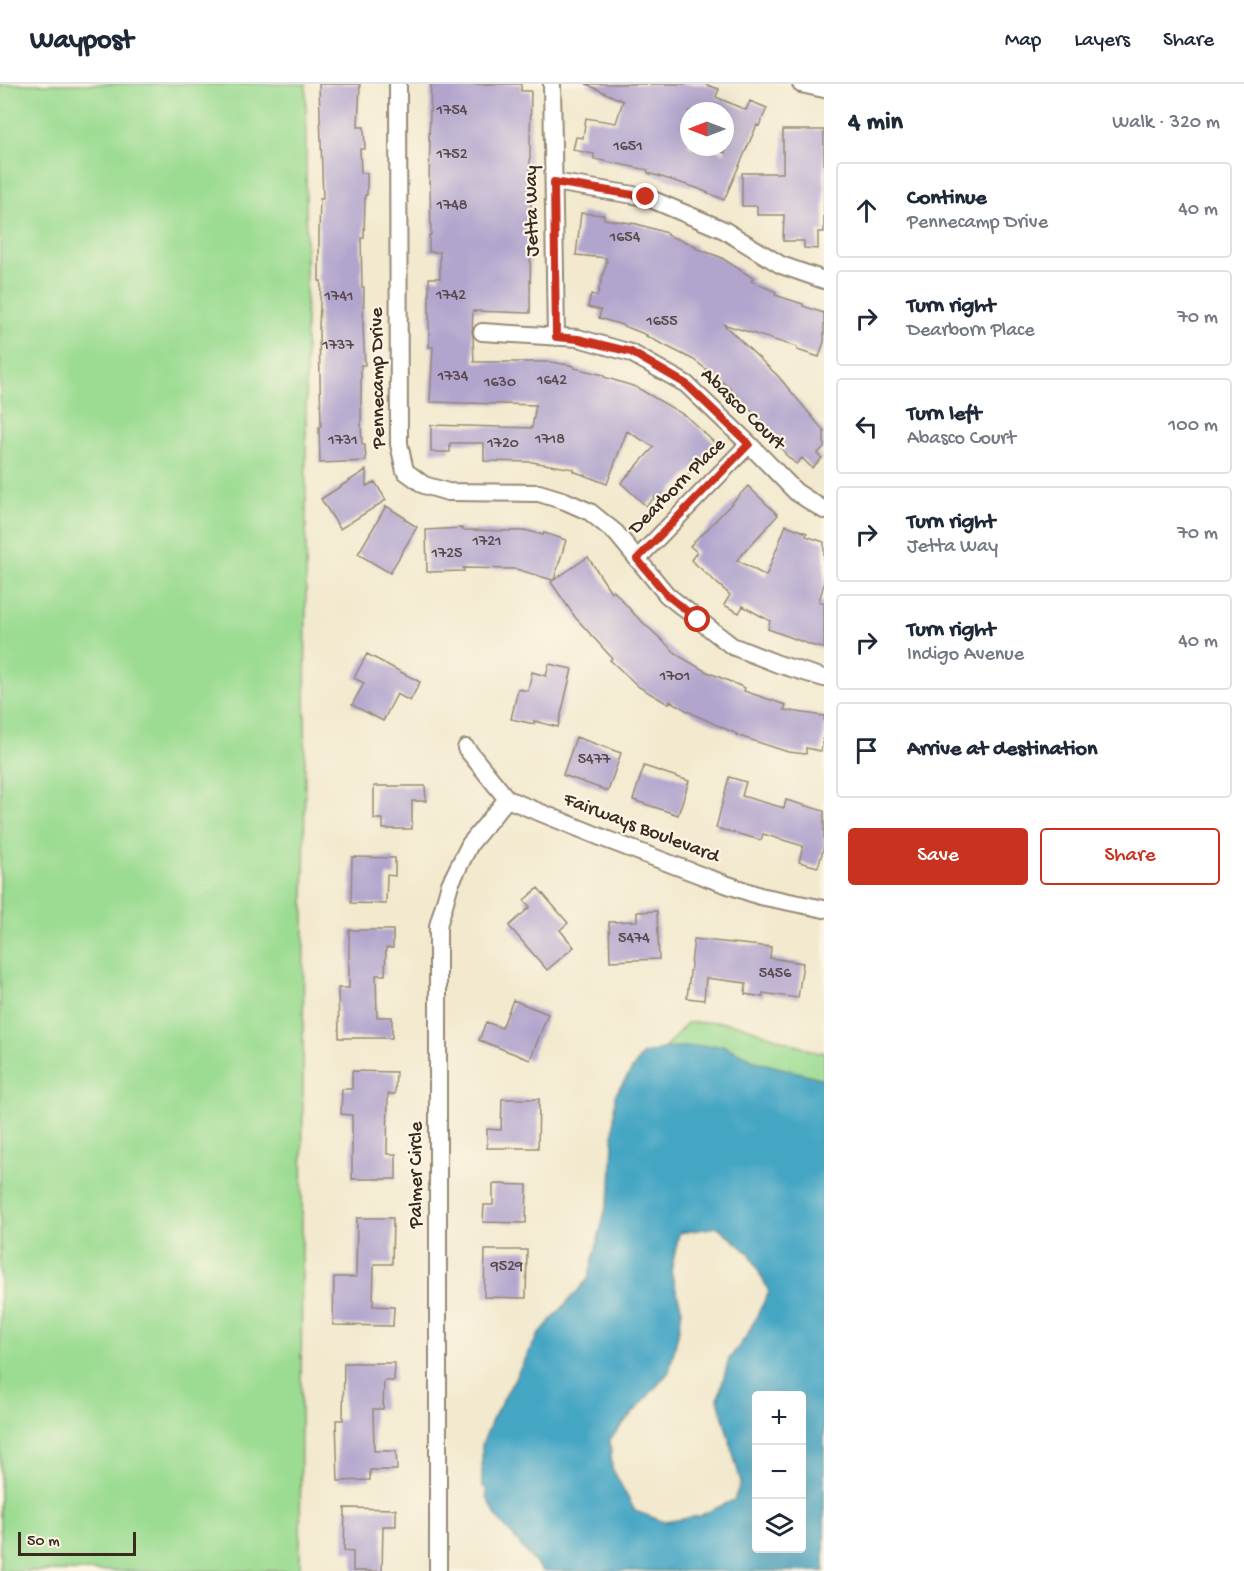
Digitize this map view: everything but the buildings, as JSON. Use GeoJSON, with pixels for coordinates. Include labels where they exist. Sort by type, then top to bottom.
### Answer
{"type":"FeatureCollection","features":[{"type":"Feature","properties":{"kind":"street","name":"Pennecamp Drive"},"geometry":{"type":"LineString","coordinates":[[398,84],[399,444],[405,471],[424,485],[448,492],[539,494],[565,501],[590,512],[616,533],[667,595],[732,646],[778,664],[824,678]]}},
{"type":"Feature","properties":{"kind":"street","name":"Jetta Way"},"geometry":{"type":"LineString","coordinates":[[552,84],[556,337]]}},
{"type":"Feature","properties":{"kind":"street"},"geometry":{"type":"LineString","coordinates":[[801,84],[824,89]]}},
{"type":"Feature","properties":{"kind":"street"},"geometry":{"type":"LineString","coordinates":[[554,182],[646,197],[724,230],[781,265],[824,280]]}},
{"type":"Feature","properties":{"kind":"street","name":"Abasco Court"},"geometry":{"type":"LineString","coordinates":[[482,332],[578,339],[631,352],[686,384],[796,492],[824,510]]}},
{"type":"Feature","properties":{"kind":"street","name":"Dearborn Place"},"geometry":{"type":"LineString","coordinates":[[637,559],[749,444]]}},
{"type":"Feature","properties":{"kind":"street","name":"Fairways Boulevard"},"geometry":{"type":"LineString","coordinates":[[466,748],[507,799],[708,878],[760,896],[824,909]]}},
{"type":"Feature","properties":{"kind":"street","name":"Palmer Circle"},"geometry":{"type":"LineString","coordinates":[[438,1571],[438,926],[450,884],[470,844],[507,799]]}},
{"type":"Feature","properties":{"kind":"green space"},"geometry":{"type":"Polygon","coordinates":[[[0,84],[306,84],[306,579],[300,1571],[0,1571],[0,84]]]}},
{"type":"Feature","properties":{"kind":"green space"},"geometry":{"type":"Polygon","coordinates":[[[719,1022],[743,1026],[818,1053],[824,1052],[824,1079],[757,1062],[722,1045],[665,1048],[687,1023],[719,1022]]]}},
{"type":"Feature","properties":{"kind":"water"},"geometry":{"type":"Polygon","coordinates":[[[722,1045],[758,1062],[824,1079],[824,1571],[542,1571],[496,1516],[487,1497],[486,1489],[482,1485],[482,1445],[492,1420],[539,1334],[588,1279],[611,1188],[615,1095],[642,1055],[665,1048],[722,1045]],[[718,1227],[679,1233],[671,1272],[682,1310],[669,1372],[610,1439],[612,1468],[635,1511],[665,1522],[699,1516],[734,1500],[741,1482],[718,1399],[729,1359],[746,1337],[769,1292],[750,1254],[718,1227]]]}},
{"type":"Feature","properties":{"kind":"route"},"geometry":{"type":"LineString","coordinates":[[646,197],[554,182],[556,337],[578,339],[631,352],[686,384],[749,444],[637,559],[667,595],[698,620]]}}]}
